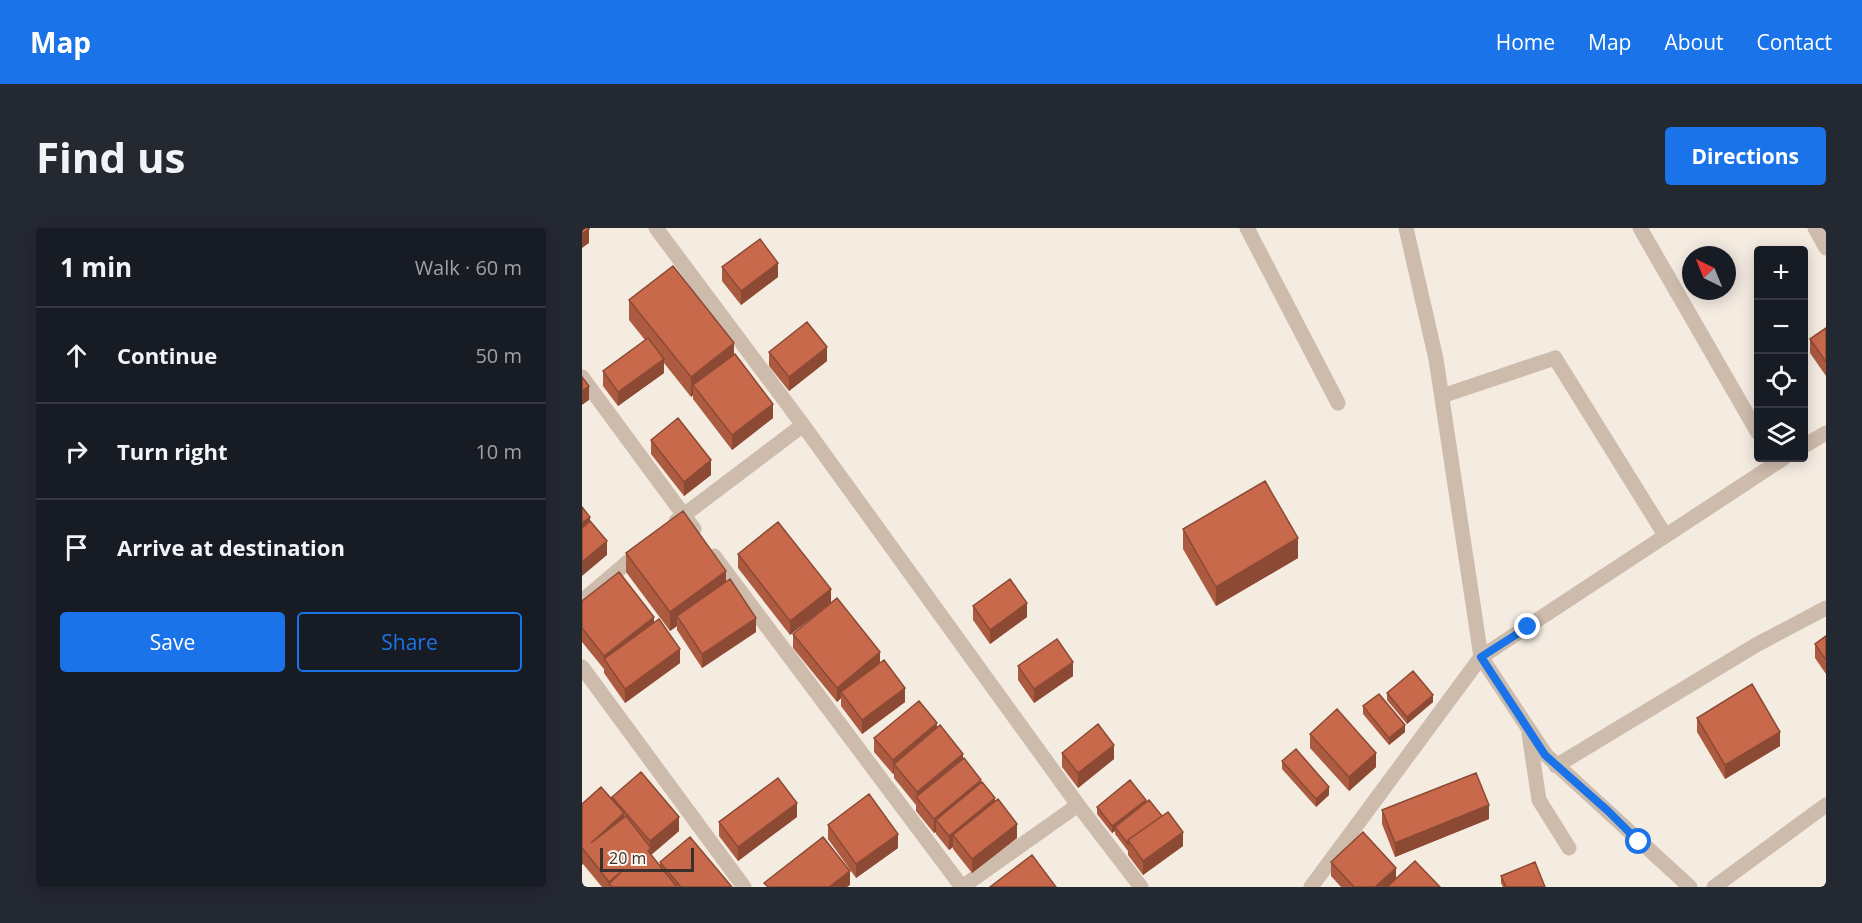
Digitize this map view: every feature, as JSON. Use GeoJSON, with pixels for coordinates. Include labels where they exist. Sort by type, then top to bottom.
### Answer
{"type":"FeatureCollection","features":[{"type":"Feature","properties":{"kind":"street"},"geometry":{"type":"LineString","coordinates":[[656,228],[803,425],[1078,806],[1141,887]]}},
{"type":"Feature","properties":{"kind":"street"},"geometry":{"type":"LineString","coordinates":[[1247,228],[1338,403]]}},
{"type":"Feature","properties":{"kind":"street"},"geometry":{"type":"LineString","coordinates":[[1406,228],[1436,359],[1481,657],[1545,755],[1690,887]]}},
{"type":"Feature","properties":{"kind":"street"},"geometry":{"type":"LineString","coordinates":[[1640,228],[1754,426]]}},
{"type":"Feature","properties":{"kind":"street"},"geometry":{"type":"LineString","coordinates":[[1815,228],[1826,248]]}},
{"type":"Feature","properties":{"kind":"street"},"geometry":{"type":"LineString","coordinates":[[1442,396],[1555,358],[1665,535]]}},
{"type":"Feature","properties":{"kind":"street"},"geometry":{"type":"LineString","coordinates":[[582,377],[962,887],[1078,806]]}},
{"type":"Feature","properties":{"kind":"street"},"geometry":{"type":"LineString","coordinates":[[666,529],[803,425]]}},
{"type":"Feature","properties":{"kind":"street"},"geometry":{"type":"LineString","coordinates":[[1808,443],[1826,433]]}},
{"type":"Feature","properties":{"kind":"street"},"geometry":{"type":"LineString","coordinates":[[1311,887],[1481,657],[1580,594],[1773,462]]}},
{"type":"Feature","properties":{"kind":"street"},"geometry":{"type":"LineString","coordinates":[[582,600],[650,543]]}},
{"type":"Feature","properties":{"kind":"street"},"geometry":{"type":"LineString","coordinates":[[1556,766],[1756,645],[1826,608]]}},
{"type":"Feature","properties":{"kind":"street"},"geometry":{"type":"LineString","coordinates":[[582,667],[744,887]]}},
{"type":"Feature","properties":{"kind":"street"},"geometry":{"type":"LineString","coordinates":[[1528,728],[1539,800],[1569,848]]}},
{"type":"Feature","properties":{"kind":"street"},"geometry":{"type":"LineString","coordinates":[[1714,887],[1826,805]]}},
{"type":"Feature","properties":{"kind":"building"},"geometry":{"type":"Polygon","coordinates":[[[582,228],[589,228],[589,229],[582,234],[582,228]]]}},
{"type":"Feature","properties":{"kind":"building"},"geometry":{"type":"Polygon","coordinates":[[[760,239],[778,263],[741,291],[722,267],[760,239]]]}},
{"type":"Feature","properties":{"kind":"building"},"geometry":{"type":"Polygon","coordinates":[[[673,266],[734,343],[691,377],[629,300],[673,266]]]}},
{"type":"Feature","properties":{"kind":"building"},"geometry":{"type":"Polygon","coordinates":[[[807,322],[827,347],[789,377],[769,352],[807,322]]]}},
{"type":"Feature","properties":{"kind":"building"},"geometry":{"type":"Polygon","coordinates":[[[1826,328],[1826,362],[1810,339],[1826,328]]]}},
{"type":"Feature","properties":{"kind":"building"},"geometry":{"type":"Polygon","coordinates":[[[648,338],[664,359],[618,392],[603,371],[648,338]]]}},
{"type":"Feature","properties":{"kind":"building"},"geometry":{"type":"Polygon","coordinates":[[[735,354],[773,404],[732,435],[693,385],[735,354]]]}},
{"type":"Feature","properties":{"kind":"building"},"geometry":{"type":"Polygon","coordinates":[[[582,377],[589,386],[582,391],[582,377]]]}},
{"type":"Feature","properties":{"kind":"building"},"geometry":{"type":"Polygon","coordinates":[[[678,418],[711,460],[684,482],[651,440],[678,418]]]}},
{"type":"Feature","properties":{"kind":"building"},"geometry":{"type":"Polygon","coordinates":[[[1265,481],[1298,538],[1216,587],[1183,529],[1265,481]]]}},
{"type":"Feature","properties":{"kind":"building"},"geometry":{"type":"Polygon","coordinates":[[[582,507],[590,517],[582,523],[582,507]]]}},
{"type":"Feature","properties":{"kind":"building"},"geometry":{"type":"Polygon","coordinates":[[[683,511],[726,571],[670,612],[626,553],[683,511]]]}},
{"type":"Feature","properties":{"kind":"building"},"geometry":{"type":"Polygon","coordinates":[[[590,521],[607,541],[582,562],[582,528],[590,521]]]}},
{"type":"Feature","properties":{"kind":"building"},"geometry":{"type":"Polygon","coordinates":[[[778,522],[831,589],[790,621],[738,554],[778,522]]]}},
{"type":"Feature","properties":{"kind":"building"},"geometry":{"type":"Polygon","coordinates":[[[619,572],[654,617],[604,656],[582,628],[582,601],[619,572]]]}},
{"type":"Feature","properties":{"kind":"building"},"geometry":{"type":"Polygon","coordinates":[[[730,579],[756,618],[702,654],[677,616],[730,579]]]}},
{"type":"Feature","properties":{"kind":"building"},"geometry":{"type":"Polygon","coordinates":[[[1010,579],[1027,603],[990,630],[973,606],[1010,579]]]}},
{"type":"Feature","properties":{"kind":"building"},"geometry":{"type":"Polygon","coordinates":[[[837,598],[880,652],[837,688],[793,634],[837,598]]]}},
{"type":"Feature","properties":{"kind":"building"},"geometry":{"type":"Polygon","coordinates":[[[659,619],[680,649],[625,689],[604,659],[659,619]]]}},
{"type":"Feature","properties":{"kind":"building"},"geometry":{"type":"Polygon","coordinates":[[[1826,636],[1826,660],[1815,644],[1826,636]]]}},
{"type":"Feature","properties":{"kind":"building"},"geometry":{"type":"Polygon","coordinates":[[[1057,639],[1073,662],[1034,689],[1018,666],[1057,639]]]}},
{"type":"Feature","properties":{"kind":"building"},"geometry":{"type":"Polygon","coordinates":[[[884,660],[905,688],[862,720],[841,692],[884,660]]]}},
{"type":"Feature","properties":{"kind":"building"},"geometry":{"type":"Polygon","coordinates":[[[1413,671],[1433,695],[1407,717],[1387,693],[1413,671]]]}},
{"type":"Feature","properties":{"kind":"building"},"geometry":{"type":"Polygon","coordinates":[[[1752,684],[1780,732],[1725,765],[1697,718],[1752,684]]]}},
{"type":"Feature","properties":{"kind":"building"},"geometry":{"type":"Polygon","coordinates":[[[1379,694],[1405,725],[1389,738],[1363,706],[1379,694]]]}},
{"type":"Feature","properties":{"kind":"building"},"geometry":{"type":"Polygon","coordinates":[[[919,701],[937,723],[893,760],[874,738],[919,701]]]}},
{"type":"Feature","properties":{"kind":"building"},"geometry":{"type":"Polygon","coordinates":[[[1337,709],[1376,753],[1349,777],[1310,734],[1337,709]]]}},
{"type":"Feature","properties":{"kind":"building"},"geometry":{"type":"Polygon","coordinates":[[[1098,724],[1114,745],[1078,773],[1062,753],[1098,724]]]}},
{"type":"Feature","properties":{"kind":"building"},"geometry":{"type":"Polygon","coordinates":[[[940,725],[963,754],[917,792],[894,764],[940,725]]]}},
{"type":"Feature","properties":{"kind":"building"},"geometry":{"type":"Polygon","coordinates":[[[1296,749],[1329,787],[1316,799],[1282,761],[1296,749]]]}},
{"type":"Feature","properties":{"kind":"building"},"geometry":{"type":"Polygon","coordinates":[[[964,758],[981,780],[934,819],[916,797],[964,758]]]}},
{"type":"Feature","properties":{"kind":"building"},"geometry":{"type":"Polygon","coordinates":[[[641,772],[679,817],[650,841],[612,797],[641,772]]]}},
{"type":"Feature","properties":{"kind":"building"},"geometry":{"type":"Polygon","coordinates":[[[1476,773],[1489,805],[1395,843],[1382,810],[1476,773]]]}},
{"type":"Feature","properties":{"kind":"building"},"geometry":{"type":"Polygon","coordinates":[[[778,778],[797,803],[738,847],[719,822],[778,778]]]}},
{"type":"Feature","properties":{"kind":"building"},"geometry":{"type":"Polygon","coordinates":[[[1130,780],[1146,800],[1112,826],[1097,807],[1130,780]]]}},
{"type":"Feature","properties":{"kind":"building"},"geometry":{"type":"Polygon","coordinates":[[[982,782],[995,798],[949,836],[936,820],[982,782]]]}},
{"type":"Feature","properties":{"kind":"building"},"geometry":{"type":"Polygon","coordinates":[[[601,787],[624,813],[591,843],[626,816],[651,848],[648,851],[677,887],[612,887],[609,884],[624,869],[609,882],[583,849],[582,851],[582,804],[601,787]]]}},
{"type":"Feature","properties":{"kind":"building"},"geometry":{"type":"Polygon","coordinates":[[[869,794],[898,834],[856,864],[828,825],[869,794]]]}},
{"type":"Feature","properties":{"kind":"building"},"geometry":{"type":"Polygon","coordinates":[[[998,799],[1017,824],[972,859],[953,835],[998,799]]]}},
{"type":"Feature","properties":{"kind":"building"},"geometry":{"type":"Polygon","coordinates":[[[1149,800],[1162,816],[1128,840],[1128,844],[1115,827],[1149,800]]]}},
{"type":"Feature","properties":{"kind":"building"},"geometry":{"type":"Polygon","coordinates":[[[1168,812],[1183,832],[1143,861],[1128,840],[1168,812]]]}},
{"type":"Feature","properties":{"kind":"building"},"geometry":{"type":"Polygon","coordinates":[[[1363,832],[1396,868],[1375,887],[1354,887],[1331,862],[1363,832]]]}},
{"type":"Feature","properties":{"kind":"building"},"geometry":{"type":"Polygon","coordinates":[[[690,837],[732,887],[681,887],[660,862],[690,837]]]}},
{"type":"Feature","properties":{"kind":"building"},"geometry":{"type":"Polygon","coordinates":[[[823,837],[850,871],[829,887],[768,887],[764,883],[823,837]]]}},
{"type":"Feature","properties":{"kind":"building"},"geometry":{"type":"Polygon","coordinates":[[[1032,855],[1056,887],[990,887],[1032,855]]]}},
{"type":"Feature","properties":{"kind":"building"},"geometry":{"type":"Polygon","coordinates":[[[1415,861],[1440,887],[1387,887],[1415,861]]]}},
{"type":"Feature","properties":{"kind":"building"},"geometry":{"type":"Polygon","coordinates":[[[1535,862],[1545,887],[1506,887],[1501,876],[1535,862]]]}},
{"type":"Feature","properties":{"kind":"route"},"geometry":{"type":"LineString","coordinates":[[1528,627],[1481,657],[1545,755],[1639,842]]}}]}
